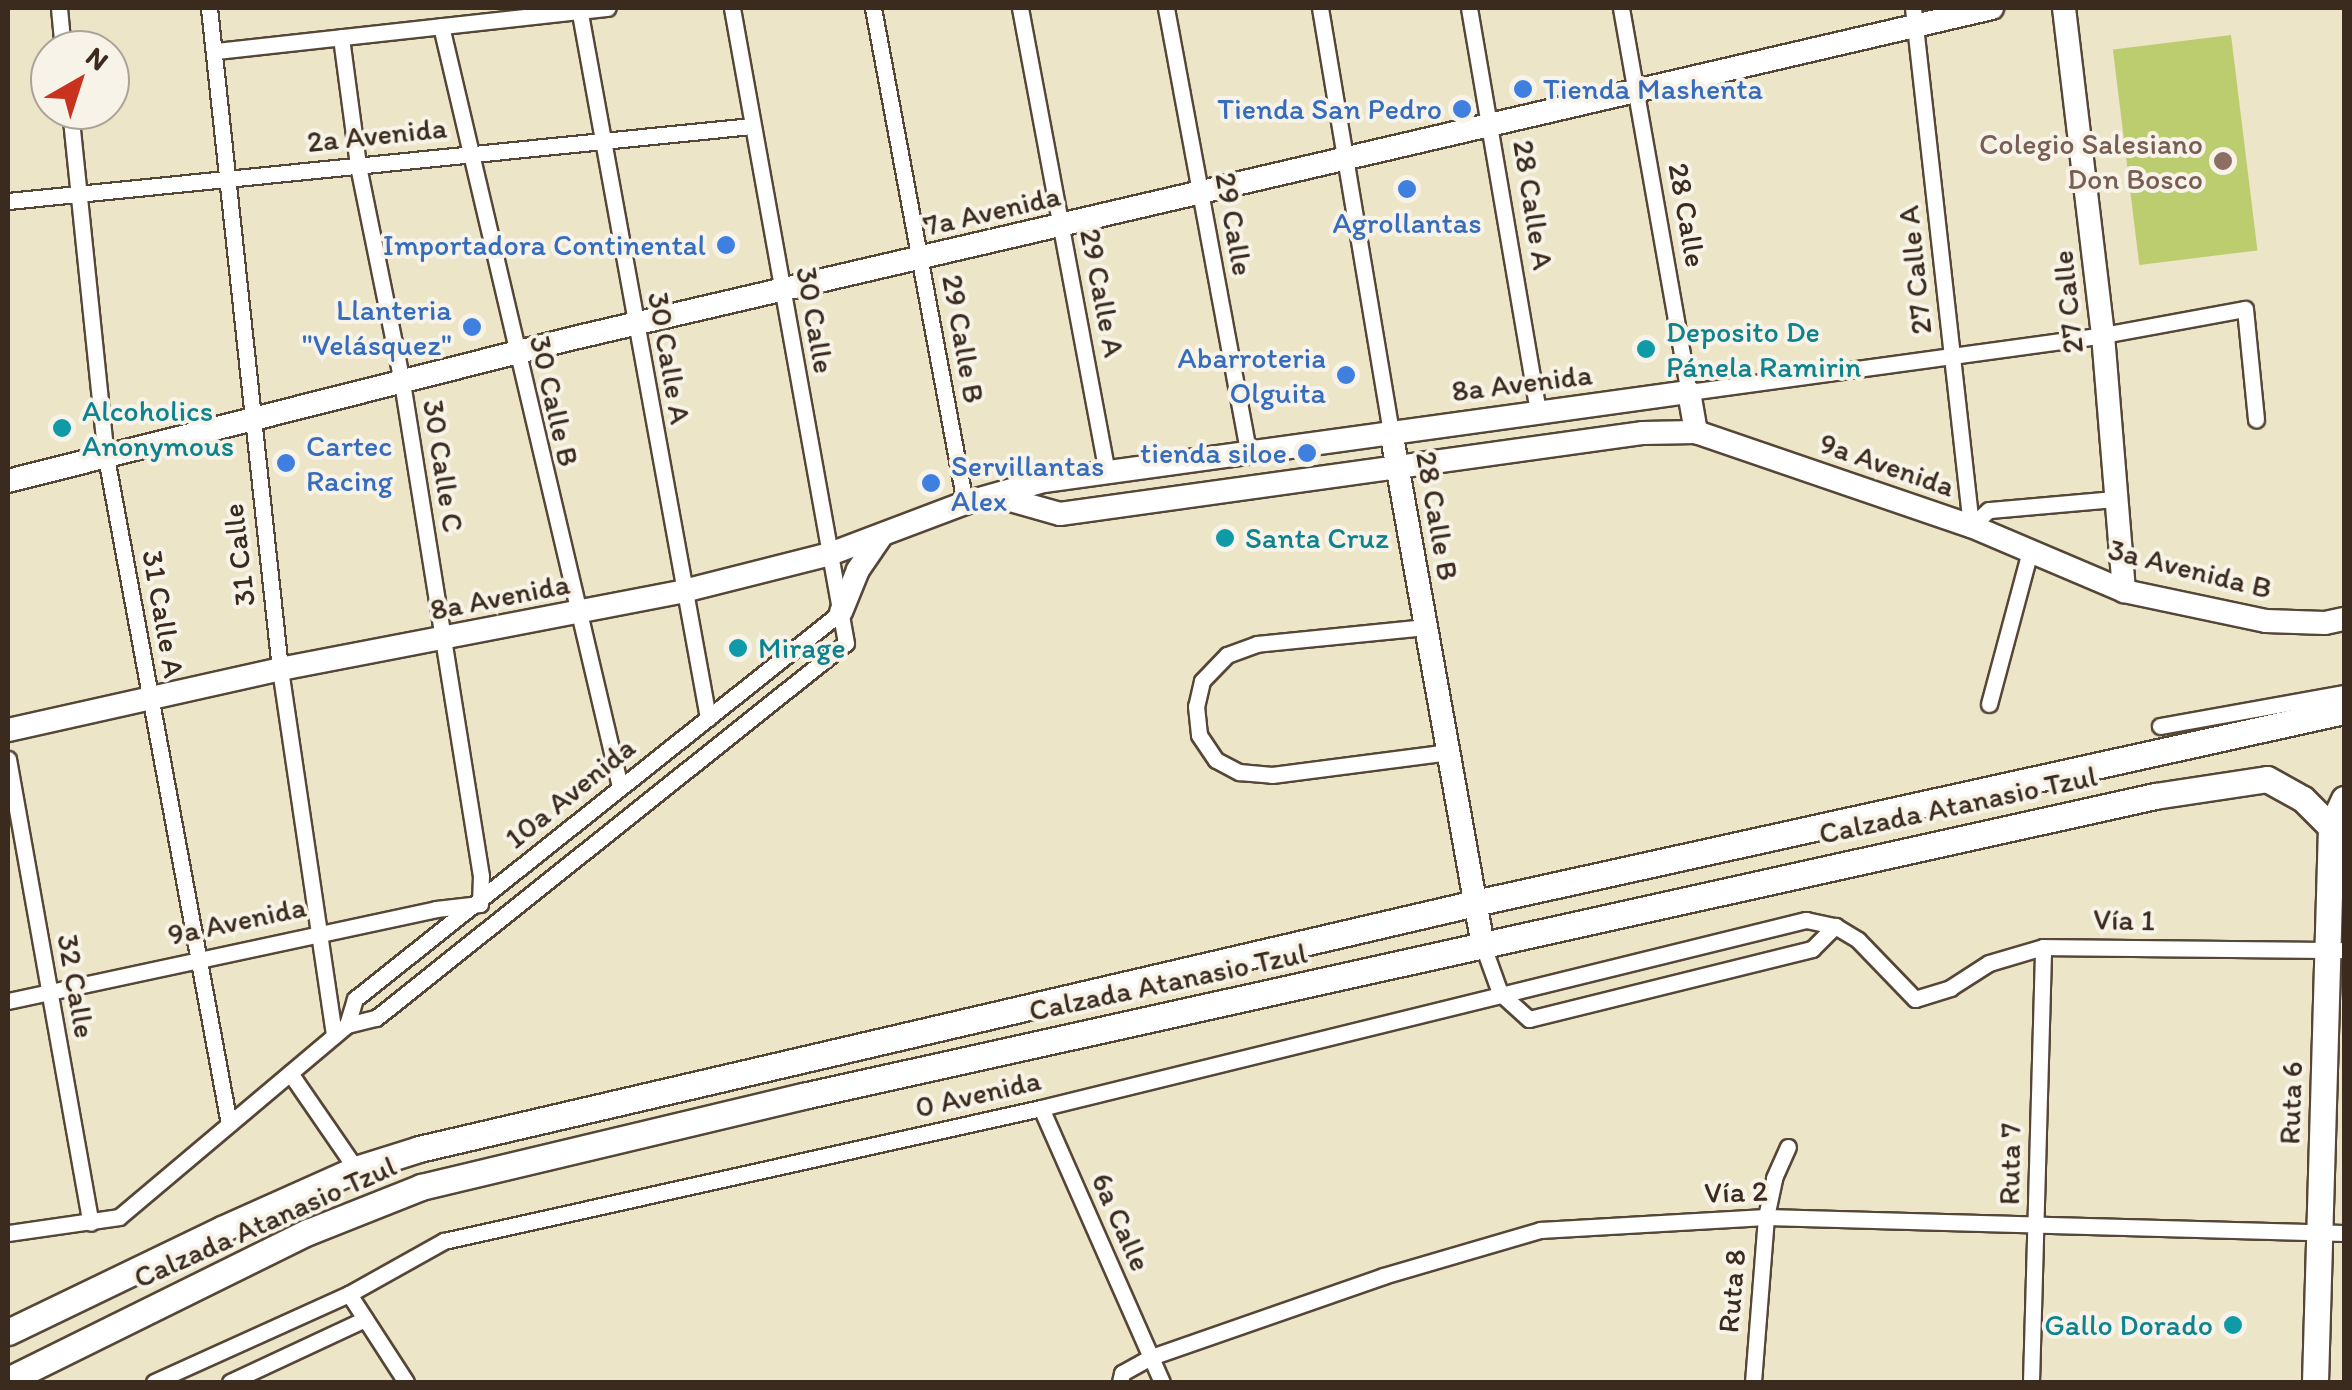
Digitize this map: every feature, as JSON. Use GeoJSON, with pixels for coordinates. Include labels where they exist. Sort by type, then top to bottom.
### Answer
{"type":"FeatureCollection","features":[{"type":"Feature","properties":{"kind":"main road","name":"7a Avenida"},"geometry":{"type":"LineString","coordinates":[[8,481],[252,422],[514,352],[1493,124],[1637,94],[1914,15],[1992,8]]}},
{"type":"Feature","properties":{"kind":"main road","name":"27 Calle"},"geometry":{"type":"LineString","coordinates":[[2064,8],[2102,335],[2124,590]]}},
{"type":"Feature","properties":{"kind":"main road","name":"8a Avenida"},"geometry":{"type":"LineString","coordinates":[[8,730],[280,670],[684,591],[830,554],[965,503],[1044,482],[1248,450],[1689,392]]}},
{"type":"Feature","properties":{"kind":"main road","name":"28 Calle"},"geometry":{"type":"LineString","coordinates":[[1689,392],[1696,432]]}},
{"type":"Feature","properties":{"kind":"main road","name":"28 Calle B"},"geometry":{"type":"LineString","coordinates":[[1392,431],[1483,946]]}},
{"type":"Feature","properties":{"kind":"main road","name":"8a Avenida"},"geometry":{"type":"LineString","coordinates":[[996,496],[1060,514],[1644,433],[1696,432]]}},
{"type":"Feature","properties":{"kind":"main road","name":"9a Avenida"},"geometry":{"type":"LineString","coordinates":[[1696,432],[1971,526]]}},
{"type":"Feature","properties":{"kind":"main road","name":"3a Avenida B"},"geometry":{"type":"LineString","coordinates":[[1971,526],[2124,590],[2266,621],[2325,623],[2344,619]]}},
{"type":"Feature","properties":{"kind":"main road"},"geometry":{"type":"LineString","coordinates":[[840,612],[858,570],[884,532]]}},
{"type":"Feature","properties":{"kind":"main road","name":"Calzada Atanasio Tzul"},"geometry":{"type":"LineString","coordinates":[[8,1332],[356,1169],[419,1149],[1476,903],[2344,711]]}},
{"type":"Feature","properties":{"kind":"main road","name":"Calzada Atanasio Tzul"},"geometry":{"type":"LineString","coordinates":[[8,1380],[308,1232],[422,1187],[803,1096],[1897,850],[2252,779],[2285,786],[2331,826]]}},
{"type":"Feature","properties":{"kind":"main road"},"geometry":{"type":"LineString","coordinates":[[2331,826],[2344,799]]}},
{"type":"Feature","properties":{"kind":"main road","name":"Ruta 6"},"geometry":{"type":"LineString","coordinates":[[2315,1382],[2332,1232],[2336,950],[2331,826]]}},
{"type":"Feature","properties":{"kind":"street","name":"31 Calle"},"geometry":{"type":"LineString","coordinates":[[209,8],[217,51],[280,670],[319,934],[340,1030]]}},
{"type":"Feature","properties":{"kind":"street"},"geometry":{"type":"LineString","coordinates":[[217,51],[608,8]]}},
{"type":"Feature","properties":{"kind":"street","name":"30 Calle"},"geometry":{"type":"LineString","coordinates":[[732,8],[846,643]]}},
{"type":"Feature","properties":{"kind":"street","name":"29 Calle B"},"geometry":{"type":"LineString","coordinates":[[874,8],[965,503]]}},
{"type":"Feature","properties":{"kind":"street","name":"29 Calle A"},"geometry":{"type":"LineString","coordinates":[[1020,8],[1107,472]]}},
{"type":"Feature","properties":{"kind":"street","name":"29 Calle"},"geometry":{"type":"LineString","coordinates":[[1166,8],[1248,450]]}},
{"type":"Feature","properties":{"kind":"street","name":"28 Calle B"},"geometry":{"type":"LineString","coordinates":[[1320,8],[1392,431]]}},
{"type":"Feature","properties":{"kind":"street","name":"28 Calle A"},"geometry":{"type":"LineString","coordinates":[[1470,8],[1493,124],[1538,412]]}},
{"type":"Feature","properties":{"kind":"street","name":"28 Calle"},"geometry":{"type":"LineString","coordinates":[[1621,8],[1689,392]]}},
{"type":"Feature","properties":{"kind":"street","name":"30 Calle A"},"geometry":{"type":"LineString","coordinates":[[579,9],[708,718]]}},
{"type":"Feature","properties":{"kind":"street","name":"27 Calle A"},"geometry":{"type":"LineString","coordinates":[[1914,15],[1971,526]]}},
{"type":"Feature","properties":{"kind":"street","name":"30 Calle B"},"geometry":{"type":"LineString","coordinates":[[441,26],[467,154],[620,787]]}},
{"type":"Feature","properties":{"kind":"street","name":"30 Calle C"},"geometry":{"type":"LineString","coordinates":[[342,37],[358,165],[402,382],[482,876],[480,904]]}},
{"type":"Feature","properties":{"kind":"street","name":"2a Avenida"},"geometry":{"type":"LineString","coordinates":[[8,202],[752,126]]}},
{"type":"Feature","properties":{"kind":"street","name":"31 Calle A"},"geometry":{"type":"LineString","coordinates":[[72,130],[106,457],[228,1124]]}},
{"type":"Feature","properties":{"kind":"street","name":"8a Avenida"},"geometry":{"type":"LineString","coordinates":[[1689,392],[2102,335],[2244,308],[2256,419]]}},
{"type":"Feature","properties":{"kind":"street","name":"9a Avenida"},"geometry":{"type":"LineString","coordinates":[[1971,526],[1989,510],[2116,498]]}},
{"type":"Feature","properties":{"kind":"street"},"geometry":{"type":"LineString","coordinates":[[1989,704],[2030,551]]}},
{"type":"Feature","properties":{"kind":"street","name":"10a Avenida"},"geometry":{"type":"LineString","coordinates":[[340,1030],[355,999],[480,904],[840,612]]}},
{"type":"Feature","properties":{"kind":"street"},"geometry":{"type":"LineString","coordinates":[[1426,627],[1257,644],[1228,656],[1202,681],[1196,706],[1199,735],[1216,760],[1239,772],[1272,775],[1448,752]]}},
{"type":"Feature","properties":{"kind":"street","name":"10a Avenida"},"geometry":{"type":"LineString","coordinates":[[8,1233],[119,1217],[340,1030],[376,1018],[846,643]]}},
{"type":"Feature","properties":{"kind":"street"},"geometry":{"type":"LineString","coordinates":[[2160,726],[2344,693]]}},
{"type":"Feature","properties":{"kind":"street","name":"32 Calle"},"geometry":{"type":"LineString","coordinates":[[8,759],[91,1223]]}},
{"type":"Feature","properties":{"kind":"street","name":"9a Avenida"},"geometry":{"type":"LineString","coordinates":[[8,1001],[472,902],[480,904]]}},
{"type":"Feature","properties":{"kind":"street","name":"0 Avenida"},"geometry":{"type":"LineString","coordinates":[[154,1382],[349,1294],[444,1240],[1041,1108],[1806,920],[1835,926]]}},
{"type":"Feature","properties":{"kind":"street","name":"28 Calle B"},"geometry":{"type":"LineString","coordinates":[[1483,946],[1500,993],[1529,1019],[1812,949],[1835,926]]}},
{"type":"Feature","properties":{"kind":"street","name":"Vía 1"},"geometry":{"type":"LineString","coordinates":[[1835,926],[1858,940],[1915,1000],[1950,988],[1989,963],[2044,947],[2336,950]]}},
{"type":"Feature","properties":{"kind":"street","name":"Ruta 7"},"geometry":{"type":"LineString","coordinates":[[2031,1382],[2044,947]]}},
{"type":"Feature","properties":{"kind":"street"},"geometry":{"type":"LineString","coordinates":[[290,1073],[356,1169]]}},
{"type":"Feature","properties":{"kind":"street","name":"6a Calle"},"geometry":{"type":"LineString","coordinates":[[1041,1108],[1162,1382]]}},
{"type":"Feature","properties":{"kind":"street","name":"Ruta 8"},"geometry":{"type":"LineString","coordinates":[[1753,1382],[1766,1217],[1774,1178],[1788,1148]]}},
{"type":"Feature","properties":{"kind":"street","name":"Vía 2"},"geometry":{"type":"LineString","coordinates":[[1151,1357],[1383,1276],[1540,1230],[1766,1217],[2332,1232]]}},
{"type":"Feature","properties":{"kind":"street"},"geometry":{"type":"LineString","coordinates":[[349,1294],[406,1382]]}},
{"type":"Feature","properties":{"kind":"street"},"geometry":{"type":"LineString","coordinates":[[230,1382],[365,1319]]}},
{"type":"Feature","properties":{"kind":"street"},"geometry":{"type":"LineString","coordinates":[[1120,1382],[1122,1372],[1151,1357]]}},
{"type":"Feature","properties":{"kind":"green space"},"geometry":{"type":"Polygon","coordinates":[[[2231,35],[2257,250],[2139,265],[2113,50],[2231,35]]]}},
{"type":"Feature","properties":{"kind":"place","name":"Tienda Mashenta"},"geometry":{"type":"Point","coordinates":[1523,89]}},
{"type":"Feature","properties":{"kind":"place","name":"Tienda San Pedro"},"geometry":{"type":"Point","coordinates":[1462,109]}},
{"type":"Feature","properties":{"kind":"place","name":"Colegio Salesiano Don Bosco"},"geometry":{"type":"Point","coordinates":[2223,161]}},
{"type":"Feature","properties":{"kind":"place","name":"Agrollantas"},"geometry":{"type":"Point","coordinates":[1407,189]}},
{"type":"Feature","properties":{"kind":"place","name":"Importadora Continental"},"geometry":{"type":"Point","coordinates":[726,245]}},
{"type":"Feature","properties":{"kind":"place","name":"Llanteria \"Velásquez\""},"geometry":{"type":"Point","coordinates":[472,327]}},
{"type":"Feature","properties":{"kind":"place","name":"Deposito De Pánela Ramirin"},"geometry":{"type":"Point","coordinates":[1646,349]}},
{"type":"Feature","properties":{"kind":"place","name":"Abarroteria Olguita"},"geometry":{"type":"Point","coordinates":[1346,375]}},
{"type":"Feature","properties":{"kind":"place","name":"Alcoholics Anonymous"},"geometry":{"type":"Point","coordinates":[62,428]}},
{"type":"Feature","properties":{"kind":"place","name":"tienda siloe"},"geometry":{"type":"Point","coordinates":[1307,453]}},
{"type":"Feature","properties":{"kind":"place","name":"Cartec Racing"},"geometry":{"type":"Point","coordinates":[286,463]}},
{"type":"Feature","properties":{"kind":"place","name":"Servillantas Alex"},"geometry":{"type":"Point","coordinates":[931,483]}},
{"type":"Feature","properties":{"kind":"place","name":"Santa Cruz"},"geometry":{"type":"Point","coordinates":[1225,538]}},
{"type":"Feature","properties":{"kind":"place","name":"Mirage"},"geometry":{"type":"Point","coordinates":[738,648]}},
{"type":"Feature","properties":{"kind":"place","name":"Gallo Dorado"},"geometry":{"type":"Point","coordinates":[2233,1325]}}]}
